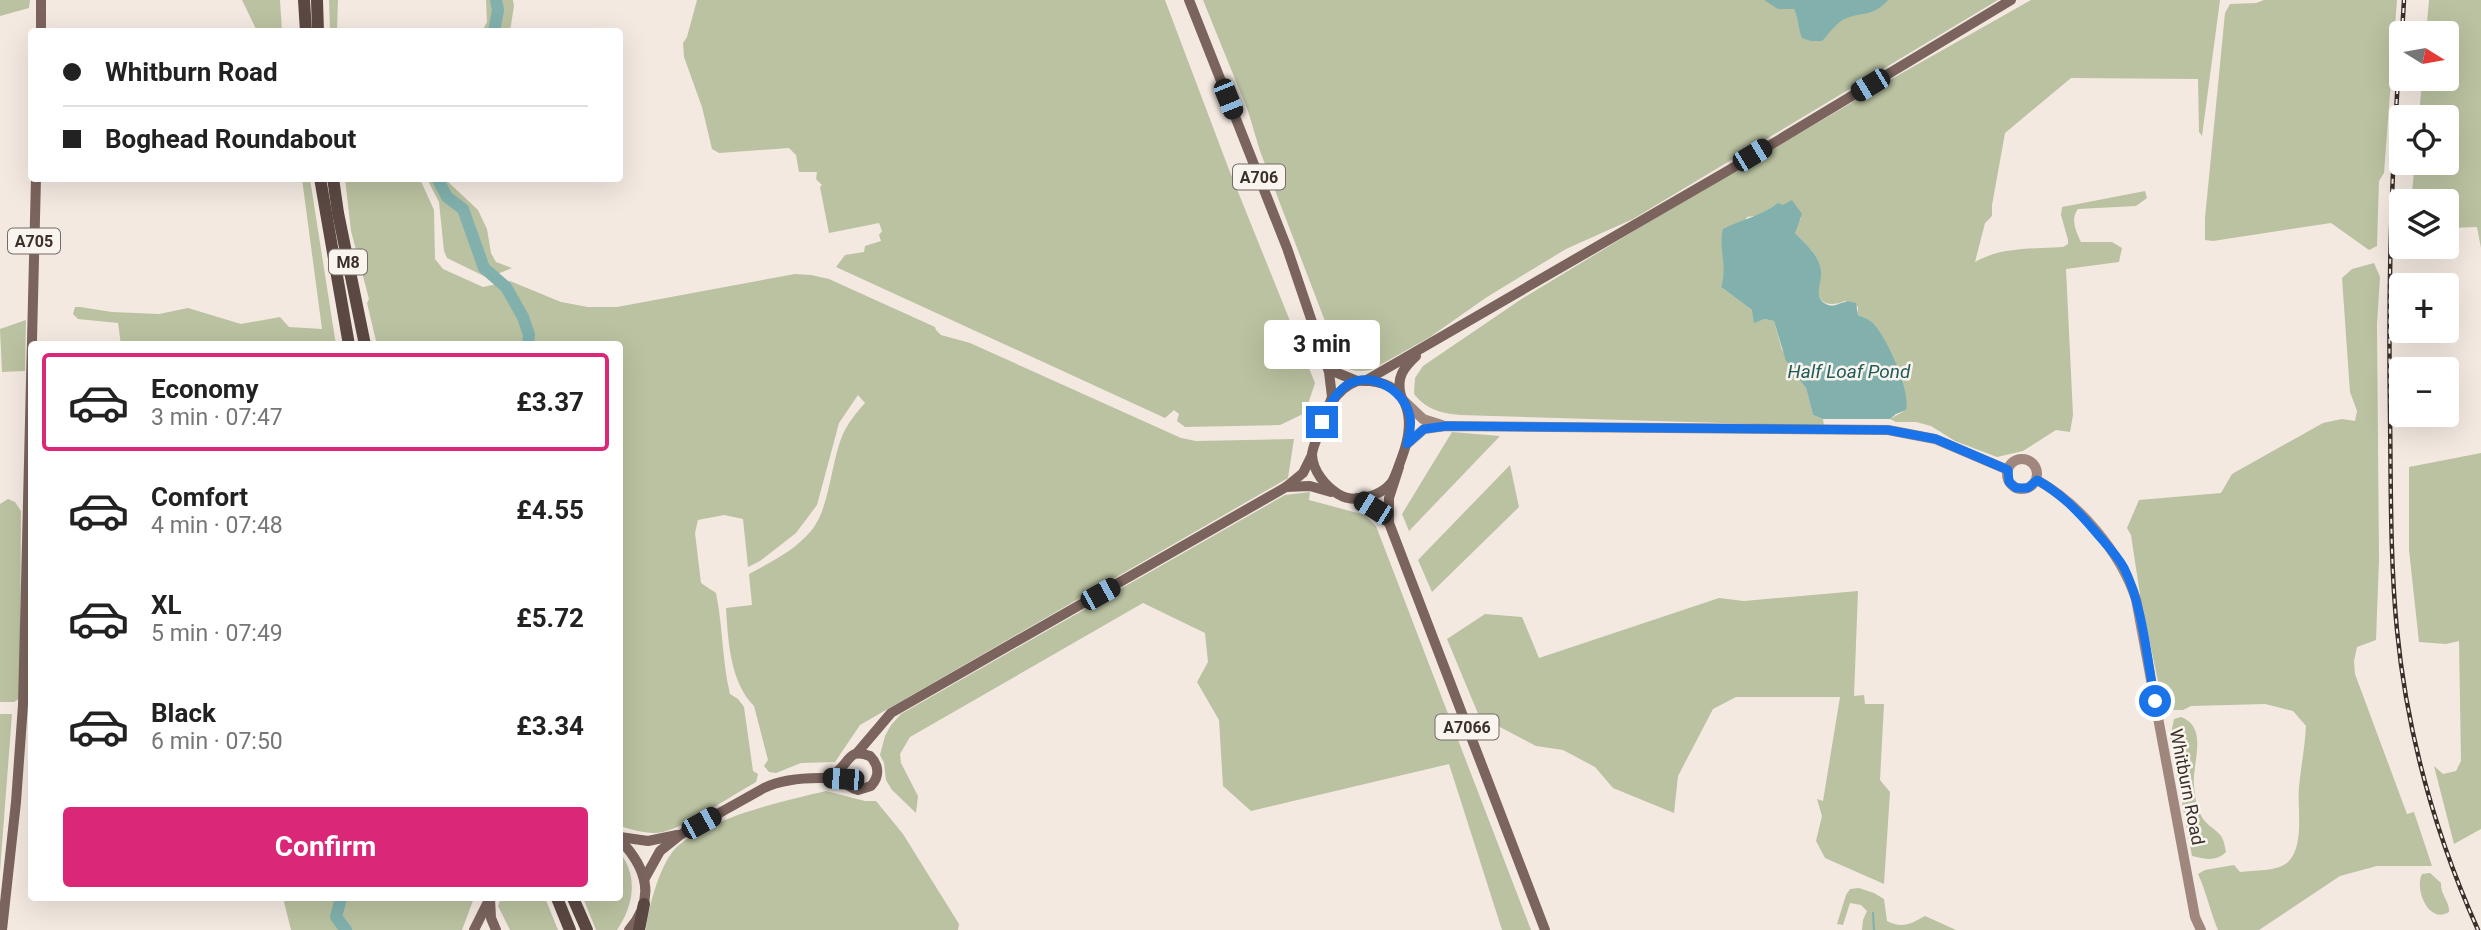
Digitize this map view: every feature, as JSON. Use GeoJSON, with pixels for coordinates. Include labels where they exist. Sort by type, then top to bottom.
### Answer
{"type":"FeatureCollection","features":[{"type":"Feature","properties":{"kind":"highway"},"geometry":{"type":"LineString","coordinates":[[304,0],[306,28]]}},
{"type":"Feature","properties":{"kind":"highway"},"geometry":{"type":"LineString","coordinates":[[317,0],[318,28]]}},
{"type":"Feature","properties":{"kind":"highway","name":"M8"},"geometry":{"type":"LineString","coordinates":[[321,182],[340,341]]}},
{"type":"Feature","properties":{"kind":"highway","name":"M8"},"geometry":{"type":"LineString","coordinates":[[321,182],[348,341]]}},
{"type":"Feature","properties":{"kind":"highway","name":"M8"},"geometry":{"type":"LineString","coordinates":[[334,182],[364,341]]}},
{"type":"Feature","properties":{"kind":"highway"},"geometry":{"type":"LineString","coordinates":[[558,901],[570,930]]}},
{"type":"Feature","properties":{"kind":"highway"},"geometry":{"type":"LineString","coordinates":[[574,901],[587,930]]}},
{"type":"Feature","properties":{"kind":"highway"},"geometry":{"type":"LineString","coordinates":[[639,930],[644,904]]}},
{"type":"Feature","properties":{"kind":"main road"},"geometry":{"type":"LineString","coordinates":[[41,0],[41,28]]}},
{"type":"Feature","properties":{"kind":"main road","name":"A706"},"geometry":{"type":"LineString","coordinates":[[1189,0],[1287,248],[1329,372],[1332,397],[1326,413]]}},
{"type":"Feature","properties":{"kind":"main road"},"geometry":{"type":"LineString","coordinates":[[857,753],[870,756],[878,772],[871,786],[858,790],[847,784],[843,773],[847,758],[857,753],[891,713],[1286,487],[1303,472],[1312,455],[1326,413],[1342,389],[1429,345],[2011,0]]}},
{"type":"Feature","properties":{"kind":"main road","name":"A705"},"geometry":{"type":"LineString","coordinates":[[32,341],[36,182]]}},
{"type":"Feature","properties":{"kind":"main road"},"geometry":{"type":"LineString","coordinates":[[1357,498],[1380,491],[1391,482],[1399,467],[1407,444],[1410,416],[1398,385],[1403,369],[1429,345]]}},
{"type":"Feature","properties":{"kind":"main road"},"geometry":{"type":"LineString","coordinates":[[1323,356],[1335,372],[1388,386],[1423,419],[1446,426]]}},
{"type":"Feature","properties":{"kind":"main road"},"geometry":{"type":"LineString","coordinates":[[1407,444],[1424,429],[1446,426],[1888,430],[1936,439],[2008,470]]}},
{"type":"Feature","properties":{"kind":"main road"},"geometry":{"type":"LineString","coordinates":[[1312,455],[1322,480],[1339,495]]}},
{"type":"Feature","properties":{"kind":"main road"},"geometry":{"type":"LineString","coordinates":[[2018,459],[2030,459],[2036,467],[2037,480],[2028,488],[2016,488],[2009,482],[2008,470],[2018,459]]}},
{"type":"Feature","properties":{"kind":"main road","name":"A7066"},"geometry":{"type":"LineString","coordinates":[[1399,467],[1389,498],[1389,523],[1545,930]]}},
{"type":"Feature","properties":{"kind":"main road","name":"Whitburn Road"},"geometry":{"type":"LineString","coordinates":[[2037,480],[2053,489],[2080,514],[2115,555],[2131,584],[2195,917],[2201,930]]}},
{"type":"Feature","properties":{"kind":"main road"},"geometry":{"type":"LineString","coordinates":[[1286,487],[1316,487],[1357,498],[1389,523]]}},
{"type":"Feature","properties":{"kind":"main road","name":"A705"},"geometry":{"type":"LineString","coordinates":[[2,930],[23,705],[28,499]]}},
{"type":"Feature","properties":{"kind":"main road"},"geometry":{"type":"LineString","coordinates":[[870,756],[876,732]]}},
{"type":"Feature","properties":{"kind":"main road"},"geometry":{"type":"LineString","coordinates":[[645,878],[660,851],[680,835],[774,783],[826,778],[843,773]]}},
{"type":"Feature","properties":{"kind":"main road"},"geometry":{"type":"LineString","coordinates":[[623,838],[648,841],[680,835]]}},
{"type":"Feature","properties":{"kind":"main road"},"geometry":{"type":"LineString","coordinates":[[623,841],[635,855],[645,878],[644,904],[637,921],[629,930]]}},
{"type":"Feature","properties":{"kind":"main road"},"geometry":{"type":"LineString","coordinates":[[474,930],[488,901]]}},
{"type":"Feature","properties":{"kind":"main road"},"geometry":{"type":"LineString","coordinates":[[490,901],[491,918],[496,930]]}},
{"type":"Feature","properties":{"kind":"main road","name":"A705"},"geometry":{"type":"LineString","coordinates":[[0,918],[4,903]]}},
{"type":"Feature","properties":{"kind":"green space"},"geometry":{"type":"Polygon","coordinates":[[[0,0],[30,0],[29,8],[0,16],[0,0]]]}},
{"type":"Feature","properties":{"kind":"green space"},"geometry":{"type":"Polygon","coordinates":[[[242,0],[280,0],[282,28],[256,28],[242,0]]]}},
{"type":"Feature","properties":{"kind":"green space"},"geometry":{"type":"Polygon","coordinates":[[[329,0],[338,0],[337,28],[330,28],[329,0]]]}},
{"type":"Feature","properties":{"kind":"green space"},"geometry":{"type":"Polygon","coordinates":[[[486,0],[513,0],[510,28],[484,28],[487,22],[486,0]]]}},
{"type":"Feature","properties":{"kind":"green space"},"geometry":{"type":"Polygon","coordinates":[[[697,0],[1165,0],[1228,167],[1315,383],[1305,413],[1280,425],[1185,427],[1177,421],[1179,414],[1174,410],[1165,418],[836,267],[845,255],[864,252],[865,246],[881,241],[879,223],[829,233],[820,187],[822,185],[816,179],[817,172],[799,172],[796,155],[789,148],[719,153],[712,149],[702,107],[684,57],[683,43],[697,0]]]}},
{"type":"Feature","properties":{"kind":"green space"},"geometry":{"type":"Polygon","coordinates":[[[1203,0],[1998,0],[1633,219],[1566,249],[1487,297],[1430,337],[1371,370],[1355,371],[1340,362],[1337,340],[1328,329],[1260,151],[1248,111],[1203,0]]]}},
{"type":"Feature","properties":{"kind":"green space"},"geometry":{"type":"Polygon","coordinates":[[[2031,0],[2220,0],[2202,136],[2199,132],[2198,79],[2071,78],[2005,133],[1992,216],[1985,223],[1975,262],[2006,251],[2063,247],[2068,244],[2061,215],[2062,207],[2145,191],[2147,198],[2136,206],[2078,209],[2074,217],[2081,242],[2112,242],[2122,248],[2119,262],[2066,269],[2073,415],[2070,432],[2056,430],[2023,451],[1997,457],[1955,441],[1931,426],[1890,419],[1906,410],[1871,321],[1858,315],[1858,307],[1845,301],[1830,304],[1822,301],[1818,293],[1821,272],[1818,259],[1795,233],[1801,218],[1778,203],[1762,215],[1747,217],[1723,258],[1725,275],[1721,287],[1764,319],[1774,321],[1782,350],[1797,369],[1797,377],[1806,388],[1813,415],[1823,419],[1824,426],[1460,415],[1435,410],[1414,394],[1415,378],[1423,366],[1523,298],[1902,73],[2031,0]]]}},
{"type":"Feature","properties":{"kind":"green space"},"geometry":{"type":"Polygon","coordinates":[[[2264,0],[2397,0],[2395,21],[2389,21],[2390,91],[2384,173],[2379,181],[2377,246],[2369,250],[2331,223],[2205,240],[2225,13],[2230,4],[2264,0]]]}},
{"type":"Feature","properties":{"kind":"green space"},"geometry":{"type":"Polygon","coordinates":[[[2429,0],[2481,0],[2481,248],[2477,227],[2459,228],[2459,189],[2412,189],[2414,175],[2459,175],[2459,105],[2420,105],[2421,91],[2459,91],[2459,21],[2427,21],[2429,0]]]}},
{"type":"Feature","properties":{"kind":"green space"},"geometry":{"type":"Polygon","coordinates":[[[302,182],[310,182],[335,341],[120,341],[118,323],[78,319],[73,314],[75,307],[159,314],[188,308],[241,324],[280,317],[289,327],[322,329],[302,182]]]}},
{"type":"Feature","properties":{"kind":"green space"},"geometry":{"type":"Polygon","coordinates":[[[345,182],[421,182],[434,210],[435,259],[443,269],[483,287],[510,281],[561,302],[588,307],[617,307],[795,274],[829,279],[935,327],[941,335],[970,343],[1181,438],[1196,441],[1294,439],[1288,478],[860,725],[835,762],[801,763],[776,773],[769,772],[764,766],[768,760],[754,706],[735,673],[729,647],[726,608],[752,605],[749,574],[782,556],[811,531],[817,522],[843,434],[865,403],[858,395],[839,423],[817,505],[796,533],[748,567],[743,519],[724,515],[698,520],[695,533],[701,583],[716,593],[730,694],[744,707],[753,771],[758,774],[756,782],[673,829],[658,833],[623,827],[623,341],[376,341],[367,303],[369,299],[351,231],[345,182]]]}},
{"type":"Feature","properties":{"kind":"green space"},"geometry":{"type":"Polygon","coordinates":[[[429,182],[448,182],[478,210],[487,229],[491,253],[496,262],[512,268],[488,278],[447,258],[439,202],[429,182]]]}},
{"type":"Feature","properties":{"kind":"green space"},"geometry":{"type":"Polygon","coordinates":[[[2374,263],[2380,277],[2377,324],[2379,560],[2376,640],[2357,647],[2355,674],[2407,814],[2414,812],[2432,866],[2377,866],[2340,876],[2259,930],[2218,930],[2198,874],[2205,870],[2234,865],[2240,872],[2272,869],[2288,862],[2297,846],[2299,787],[2306,726],[2293,711],[2265,704],[2191,706],[2183,710],[2170,710],[2162,700],[2141,601],[2131,535],[2127,528],[2139,500],[2221,493],[2232,474],[2323,423],[2342,419],[2355,421],[2357,411],[2350,392],[2342,278],[2352,269],[2374,263]]]}},
{"type":"Feature","properties":{"kind":"green space"},"geometry":{"type":"Polygon","coordinates":[[[26,320],[25,371],[2,372],[0,329],[26,320]]]}},
{"type":"Feature","properties":{"kind":"green space"},"geometry":{"type":"Polygon","coordinates":[[[1452,432],[1500,436],[1409,531],[1402,514],[1452,432]]]}},
{"type":"Feature","properties":{"kind":"green space"},"geometry":{"type":"Polygon","coordinates":[[[2481,453],[2481,829],[2454,844],[2434,766],[2443,774],[2456,771],[2461,761],[2459,641],[2446,644],[2419,642],[2409,550],[2409,467],[2481,453]]]}},
{"type":"Feature","properties":{"kind":"green space"},"geometry":{"type":"Polygon","coordinates":[[[1510,465],[1519,507],[1432,592],[1418,560],[1510,465]]]}},
{"type":"Feature","properties":{"kind":"green space"},"geometry":{"type":"Polygon","coordinates":[[[1310,492],[1309,500],[1365,515],[1376,526],[1531,930],[1502,930],[1449,764],[1251,811],[1223,786],[1219,720],[1197,682],[1208,662],[1205,633],[1143,603],[910,737],[900,754],[901,763],[918,796],[916,813],[892,790],[886,780],[880,755],[885,736],[901,714],[1285,495],[1310,492]]]}},
{"type":"Feature","properties":{"kind":"green space"},"geometry":{"type":"Polygon","coordinates":[[[8,499],[15,502],[21,511],[20,680],[19,699],[14,702],[0,702],[0,504],[8,499]]]}},
{"type":"Feature","properties":{"kind":"green space"},"geometry":{"type":"Polygon","coordinates":[[[1858,591],[1854,696],[1864,695],[1865,704],[1884,704],[1880,780],[1890,792],[1884,884],[1825,858],[1816,841],[1822,816],[1817,799],[1823,801],[1840,697],[1736,697],[1713,709],[1678,776],[1674,813],[1613,788],[1595,767],[1563,750],[1536,746],[1479,716],[1447,639],[1485,614],[1522,617],[1539,658],[1719,598],[1744,601],[1858,591]]]}},
{"type":"Feature","properties":{"kind":"green space"},"geometry":{"type":"Polygon","coordinates":[[[0,714],[12,714],[0,871],[0,714]]]}},
{"type":"Feature","properties":{"kind":"green space"},"geometry":{"type":"Polygon","coordinates":[[[2181,717],[2190,722],[2197,737],[2194,785],[2198,810],[2204,820],[2221,836],[2225,846],[2226,852],[2214,858],[2192,856],[2170,738],[2174,719],[2181,717]]]}},
{"type":"Feature","properties":{"kind":"green space"},"geometry":{"type":"Polygon","coordinates":[[[826,791],[865,801],[876,801],[903,834],[959,924],[958,930],[646,930],[649,909],[661,872],[679,845],[693,835],[729,818],[826,791]]]}},
{"type":"Feature","properties":{"kind":"green space"},"geometry":{"type":"Polygon","coordinates":[[[623,858],[632,882],[627,912],[617,930],[596,930],[584,901],[623,901],[623,858]]]}},
{"type":"Feature","properties":{"kind":"green space"},"geometry":{"type":"Polygon","coordinates":[[[2430,873],[2441,883],[2448,905],[2449,912],[2442,915],[2430,910],[2422,896],[2422,874],[2430,873]]]}},
{"type":"Feature","properties":{"kind":"green space"},"geometry":{"type":"Polygon","coordinates":[[[1859,888],[1884,899],[1887,921],[1906,925],[1925,916],[1956,930],[1862,930],[1867,911],[1861,905],[1850,903],[1843,925],[1837,924],[1846,895],[1850,889],[1859,888]]]}},
{"type":"Feature","properties":{"kind":"green space"},"geometry":{"type":"Polygon","coordinates":[[[284,901],[473,901],[462,930],[291,930],[284,901]]]}},
{"type":"Feature","properties":{"kind":"green space"},"geometry":{"type":"Polygon","coordinates":[[[500,901],[546,901],[558,930],[510,930],[498,906],[500,901]]]}},
{"type":"Feature","properties":{"kind":"water"},"geometry":{"type":"Polygon","coordinates":[[[1764,0],[1888,0],[1873,11],[1843,20],[1822,41],[1811,41],[1802,38],[1794,9],[1778,9],[1764,0]]]}},
{"type":"Feature","properties":{"kind":"water","name":"Half Loaf Pond"},"geometry":{"type":"Polygon","coordinates":[[[1792,200],[1802,214],[1795,233],[1811,250],[1820,265],[1820,298],[1828,305],[1856,303],[1858,315],[1872,322],[1891,351],[1907,401],[1906,410],[1890,419],[1823,419],[1813,415],[1806,388],[1797,377],[1797,370],[1786,361],[1774,321],[1764,319],[1754,323],[1752,310],[1721,287],[1724,272],[1723,229],[1778,203],[1783,205],[1792,200]]]}},
{"type":"Feature","properties":{"kind":"waterway"},"geometry":{"type":"LineString","coordinates":[[495,28],[498,10],[496,0]]}},
{"type":"Feature","properties":{"kind":"waterway"},"geometry":{"type":"LineString","coordinates":[[439,182],[447,197],[463,209],[484,268],[506,287],[523,317],[528,341]]}},
{"type":"Feature","properties":{"kind":"waterway"},"geometry":{"type":"LineString","coordinates":[[340,901],[336,917],[346,930]]}},
{"type":"Feature","properties":{"kind":"waterway"},"geometry":{"type":"LineString","coordinates":[[1873,913],[1874,930]]}},
{"type":"Feature","properties":{"kind":"railway"},"geometry":{"type":"LineString","coordinates":[[2403,21],[2404,0]]}},
{"type":"Feature","properties":{"kind":"railway"},"geometry":{"type":"LineString","coordinates":[[2398,91],[2389,320],[2391,522],[2397,630],[2408,708],[2426,784],[2449,858],[2478,930]]}},
{"type":"Feature","properties":{"kind":"route"},"geometry":{"type":"LineString","coordinates":[[1322,422],[1329,406],[1342,389],[1357,381],[1365,381],[1388,386],[1401,398],[1410,416],[1407,444],[1424,429],[1446,426],[1888,430],[1936,439],[2008,470],[2009,482],[2016,488],[2028,488],[2037,480],[2053,489],[2068,501],[2115,555],[2136,599],[2155,701]]}}]}
